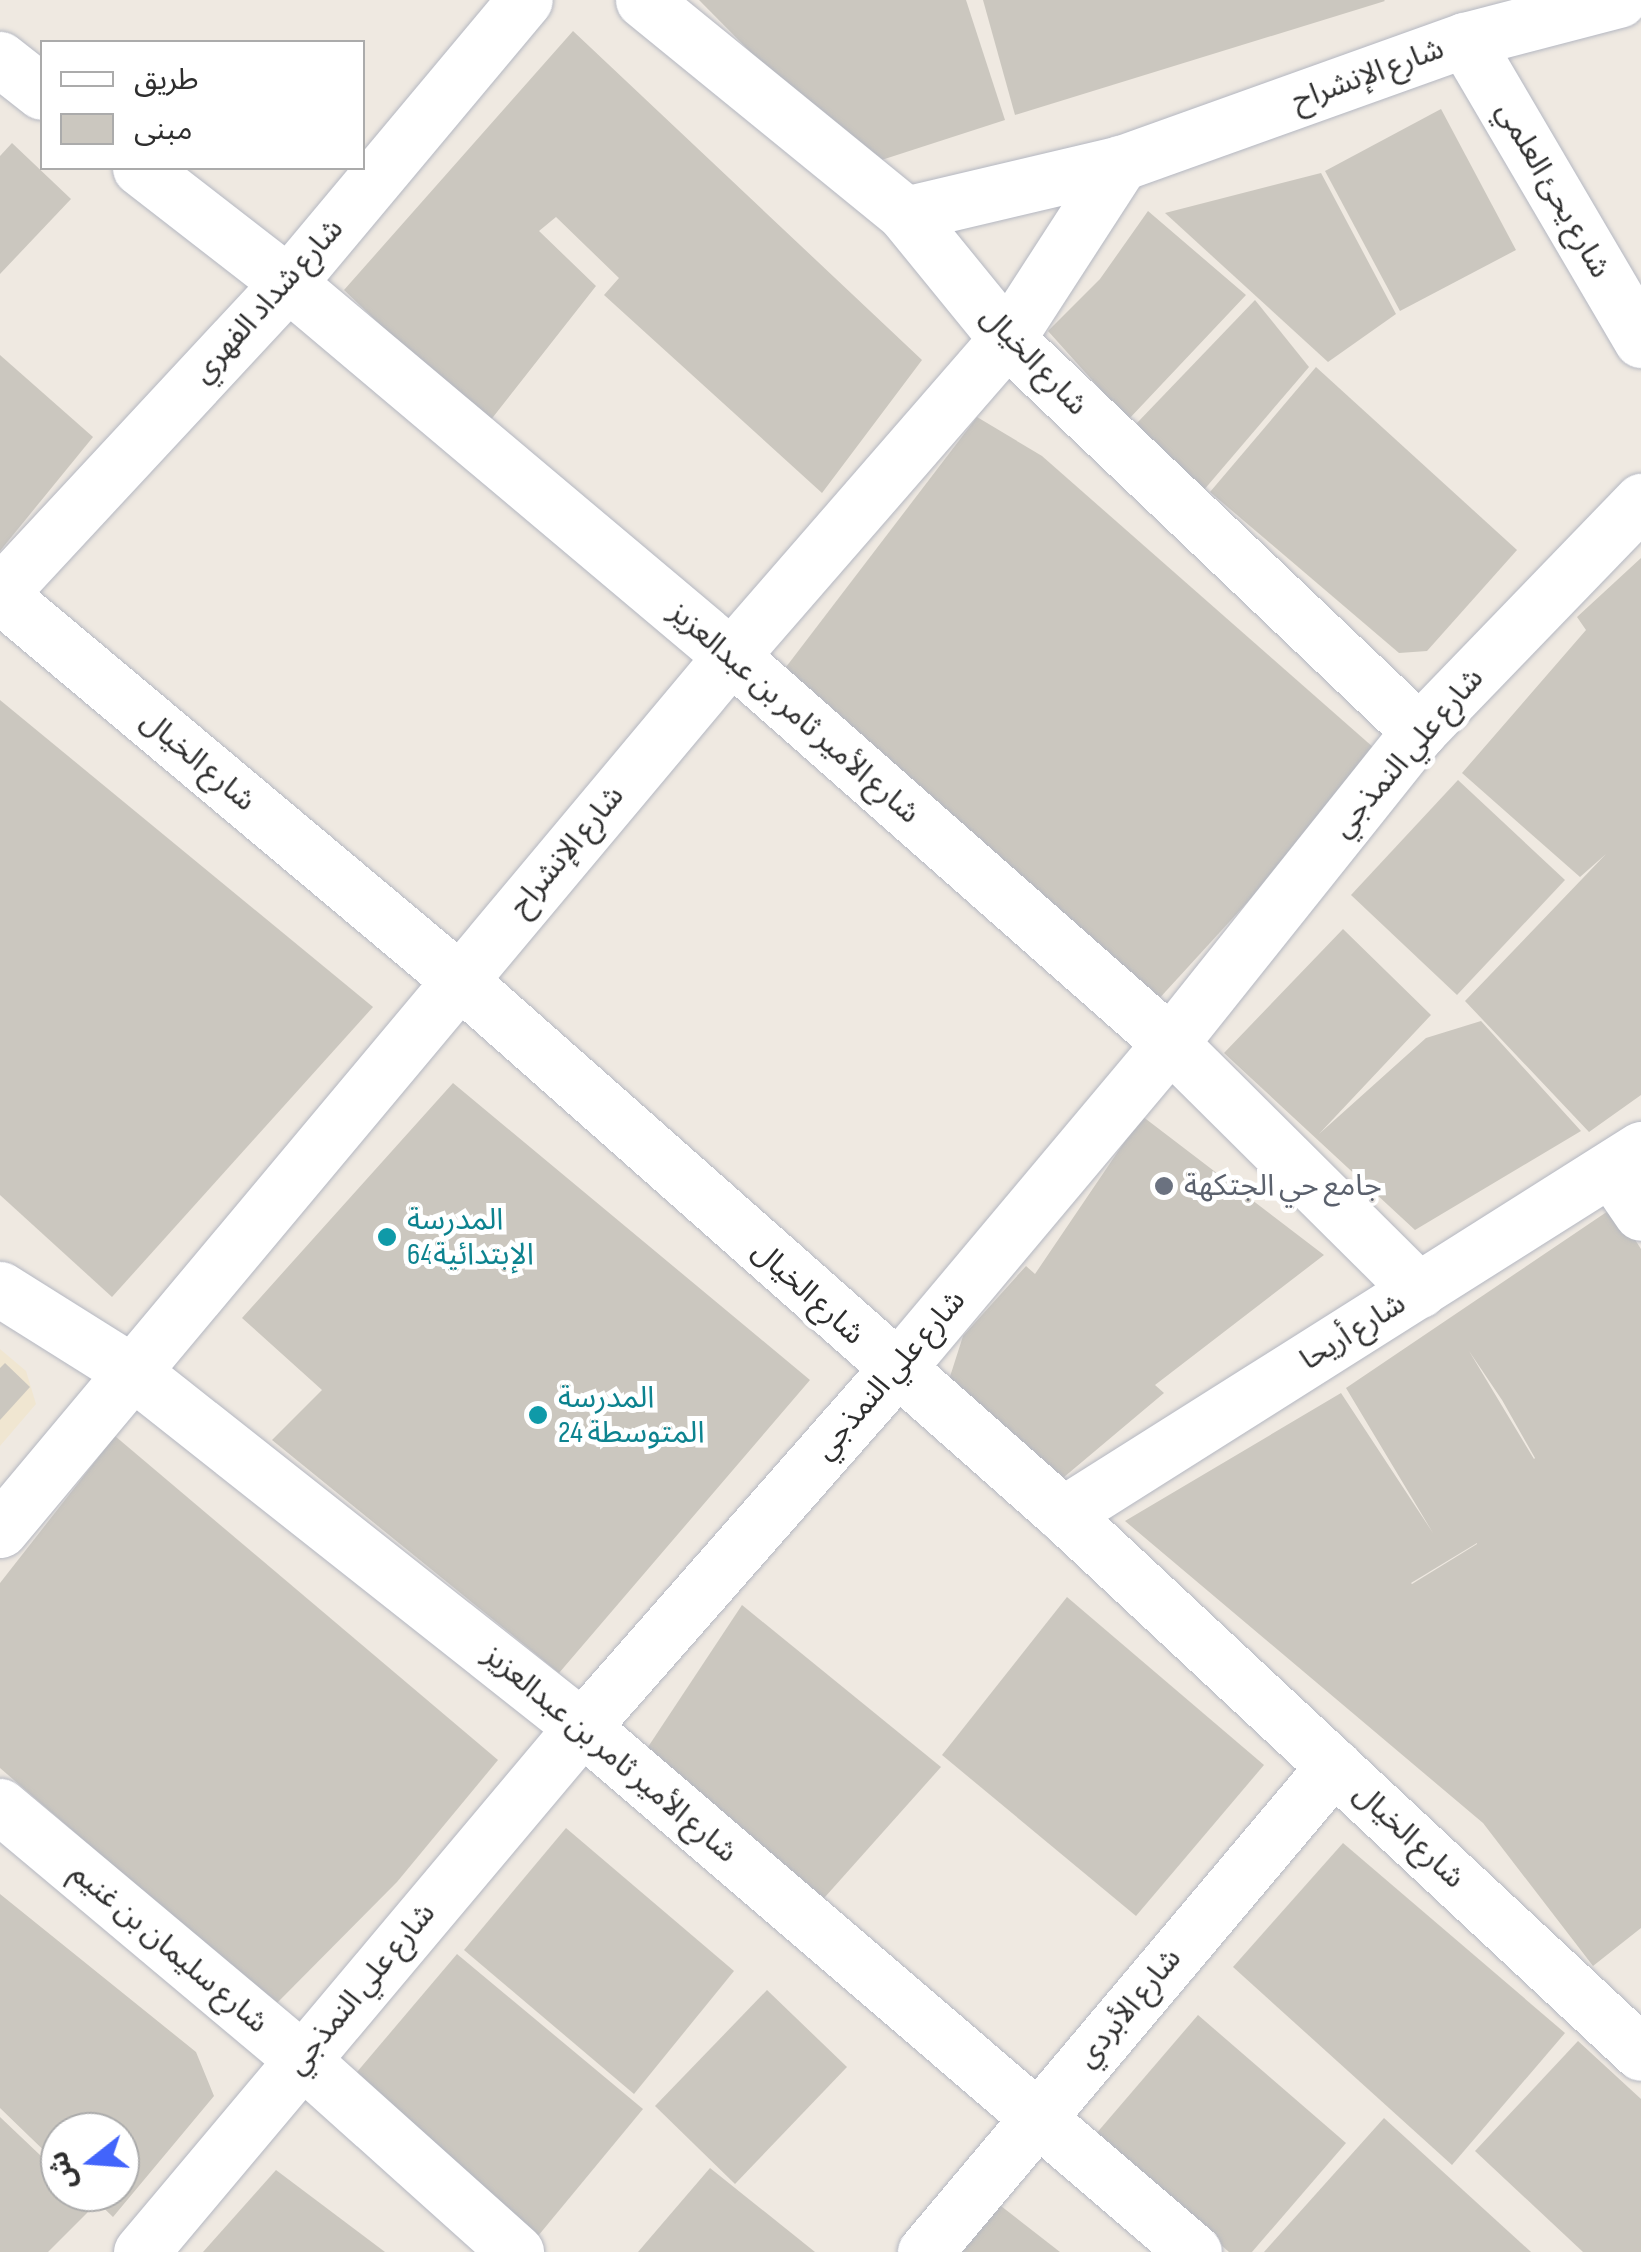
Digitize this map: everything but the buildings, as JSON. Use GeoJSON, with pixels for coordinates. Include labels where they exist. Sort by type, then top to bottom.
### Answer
{"type":"FeatureCollection","features":[{"type":"Feature","properties":{"kind":"street","name":"شارع شداد الفهري"},"geometry":{"type":"LineString","coordinates":[[0,594],[288,282],[525,0]]}},
{"type":"Feature","properties":{"kind":"street","name":"شارع الخيال"},"geometry":{"type":"LineString","coordinates":[[643,0],[905,214],[1008,339],[1419,731]]}},
{"type":"Feature","properties":{"kind":"street","name":"شارع الإنشراح"},"geometry":{"type":"LineString","coordinates":[[905,214],[1121,163],[1465,40],[1620,0]]}},
{"type":"Feature","properties":{"kind":"street","name":"شارع يحئ العلمي"},"geometry":{"type":"LineString","coordinates":[[1465,40],[1641,340]]}},
{"type":"Feature","properties":{"kind":"street"},"geometry":{"type":"LineString","coordinates":[[0,59],[40,90]]}},
{"type":"Feature","properties":{"kind":"street","name":"شارع الإنشراح"},"geometry":{"type":"LineString","coordinates":[[0,1530],[731,656],[1008,339],[1121,163]]}},
{"type":"Feature","properties":{"kind":"street","name":"شارع الأمير ثامر بن عبدالعزيز"},"geometry":{"type":"LineString","coordinates":[[143,170],[288,282],[731,656],[1170,1043],[1419,1290]]}},
{"type":"Feature","properties":{"kind":"street","name":"شارع علي النمذجي"},"geometry":{"type":"LineString","coordinates":[[141,2252],[582,1727],[895,1371],[1170,1043],[1419,731],[1641,502]]}},
{"type":"Feature","properties":{"kind":"street","name":"شارع الخيال"},"geometry":{"type":"LineString","coordinates":[[0,594],[458,980],[895,1371],[1064,1514],[1641,2053]]}},
{"type":"Feature","properties":{"kind":"street"},"geometry":{"type":"LineString","coordinates":[[1626,1159],[1641,1213]]}},
{"type":"Feature","properties":{"kind":"street","name":"شارع أريحا"},"geometry":{"type":"LineString","coordinates":[[1064,1514],[1626,1159]]}},
{"type":"Feature","properties":{"kind":"street","name":"شارع الأمير ثامر بن عبدالعزيز"},"geometry":{"type":"LineString","coordinates":[[0,1289],[134,1373],[582,1727],[1194,2252]]}},
{"type":"Feature","properties":{"kind":"street","name":"شارع الأبردي"},"geometry":{"type":"LineString","coordinates":[[925,2252],[1334,1766]]}},
{"type":"Feature","properties":{"kind":"street","name":"شارع سليمان بن غنيم"},"geometry":{"type":"LineString","coordinates":[[0,1806],[302,2059],[516,2252]]}},
{"type":"Feature","properties":{"kind":"shaded area"},"geometry":{"type":"Polygon","coordinates":[[[0,1349],[26,1371],[36,1404],[0,1446],[0,1349]]]}},
{"type":"Feature","properties":{"kind":"place","name":"جامع حي الجتكهة"},"geometry":{"type":"Point","coordinates":[1164,1186]}},
{"type":"Feature","properties":{"kind":"place","name":"المدرسة الإبتدائية64"},"geometry":{"type":"Point","coordinates":[387,1237]}},
{"type":"Feature","properties":{"kind":"place","name":"المدرسة المتوسطة 24"},"geometry":{"type":"Point","coordinates":[538,1415]}}]}
